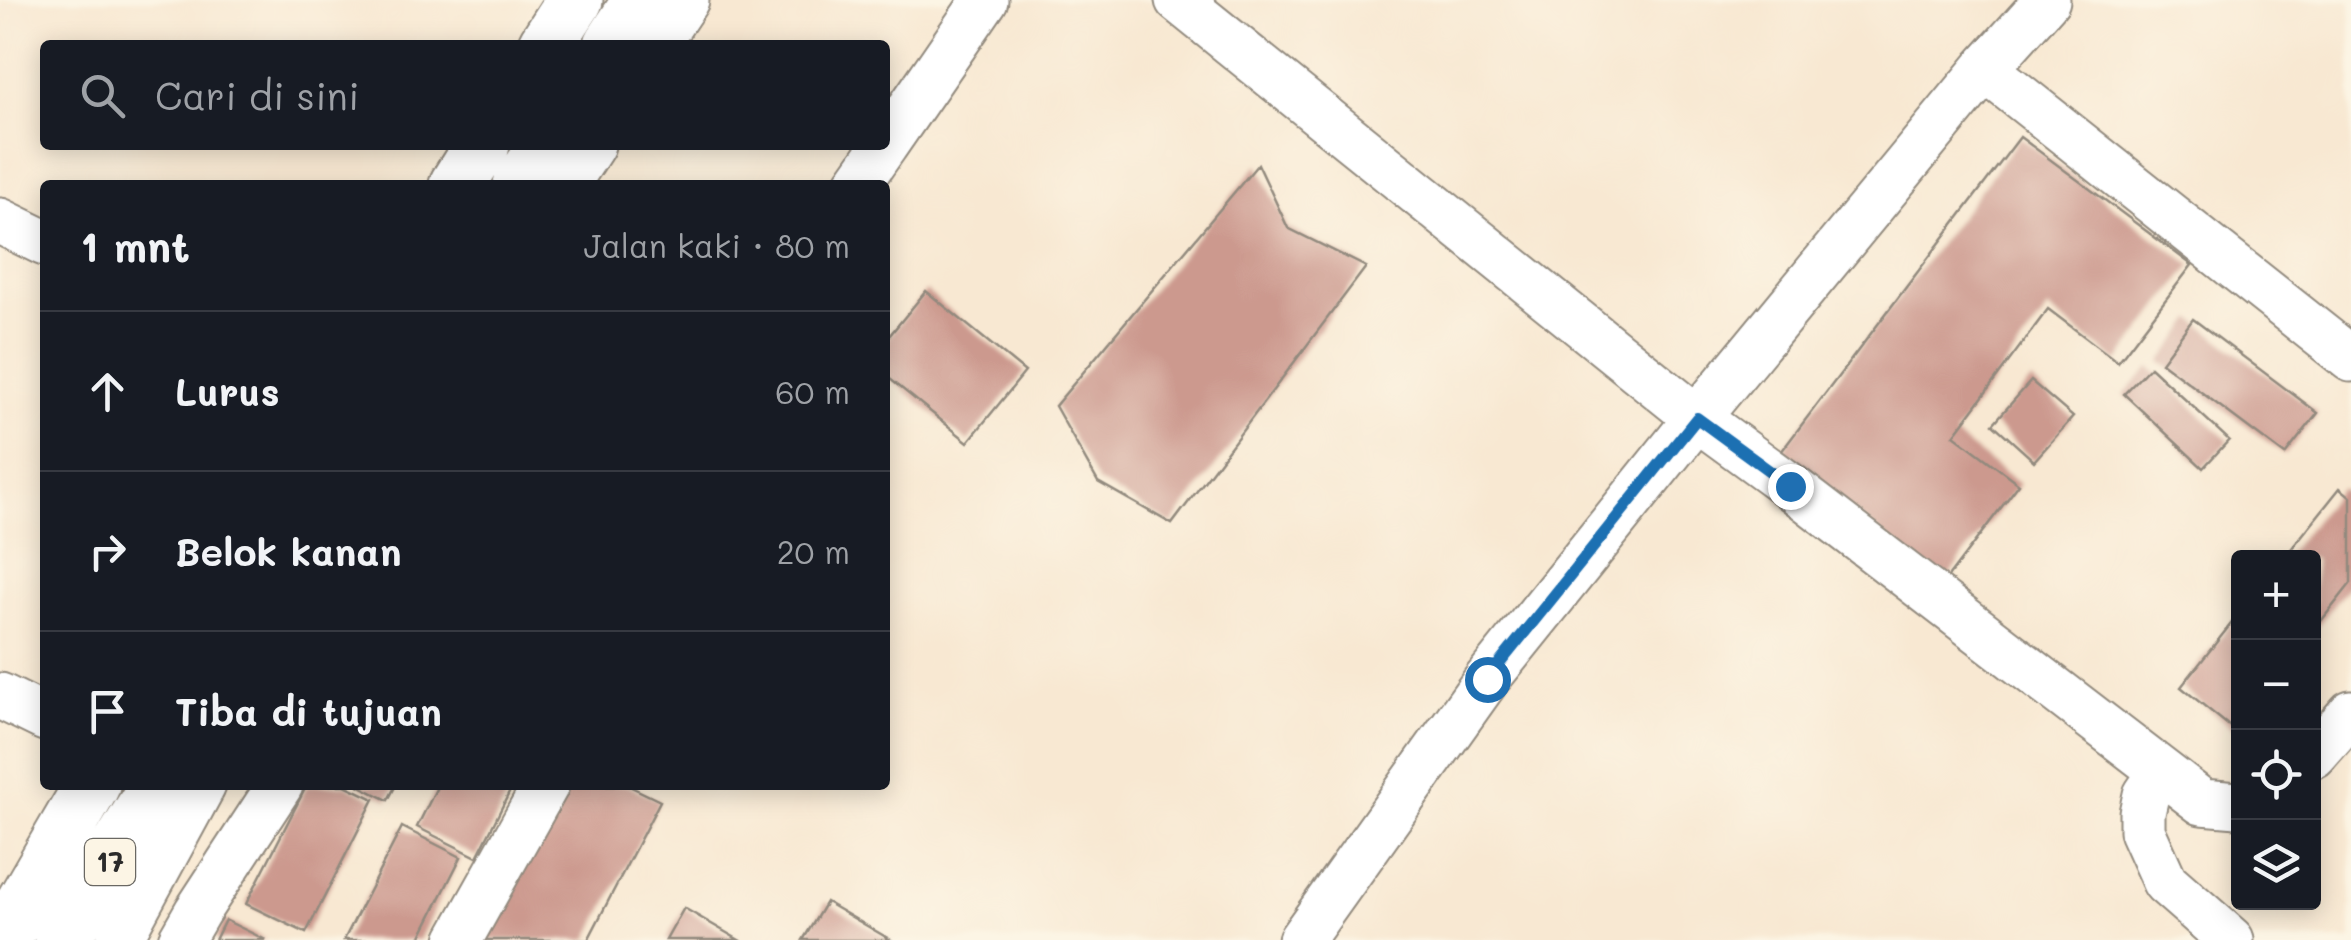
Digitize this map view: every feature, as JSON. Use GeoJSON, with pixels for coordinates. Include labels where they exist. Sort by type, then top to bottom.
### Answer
{"type":"FeatureCollection","features":[{"type":"Feature","properties":{"kind":"highway"},"geometry":{"type":"LineString","coordinates":[[549,40],[575,0]]}},
{"type":"Feature","properties":{"kind":"highway"},"geometry":{"type":"LineString","coordinates":[[615,40],[642,0]]}},
{"type":"Feature","properties":{"kind":"highway"},"geometry":{"type":"LineString","coordinates":[[460,180],[479,150]]}},
{"type":"Feature","properties":{"kind":"highway"},"geometry":{"type":"LineString","coordinates":[[524,180],[544,150]]}},
{"type":"Feature","properties":{"kind":"highway","name":"17"},"geometry":{"type":"LineString","coordinates":[[2,940],[89,790]]}},
{"type":"Feature","properties":{"kind":"highway","name":"17"},"geometry":{"type":"LineString","coordinates":[[62,940],[155,790]]}},
{"type":"Feature","properties":{"kind":"street"},"geometry":{"type":"LineString","coordinates":[[659,40],[686,0]]}},
{"type":"Feature","properties":{"kind":"street"},"geometry":{"type":"LineString","coordinates":[[890,138],[985,0]]}},
{"type":"Feature","properties":{"kind":"street"},"geometry":{"type":"LineString","coordinates":[[1178,0],[1697,418],[2202,802],[2231,804]]}},
{"type":"Feature","properties":{"kind":"street"},"geometry":{"type":"LineString","coordinates":[[1301,940],[1487,679],[1697,418],[1985,69],[2047,0]]}},
{"type":"Feature","properties":{"kind":"street"},"geometry":{"type":"LineString","coordinates":[[1985,69],[2351,359]]}},
{"type":"Feature","properties":{"kind":"street"},"geometry":{"type":"LineString","coordinates":[[569,180],[589,150]]}},
{"type":"Feature","properties":{"kind":"street"},"geometry":{"type":"LineString","coordinates":[[860,180],[882,150]]}},
{"type":"Feature","properties":{"kind":"street"},"geometry":{"type":"LineString","coordinates":[[0,221],[40,241]]}},
{"type":"Feature","properties":{"kind":"street"},"geometry":{"type":"LineString","coordinates":[[0,696],[40,716]]}},
{"type":"Feature","properties":{"kind":"street"},"geometry":{"type":"LineString","coordinates":[[2321,748],[2351,713]]}},
{"type":"Feature","properties":{"kind":"street"},"geometry":{"type":"LineString","coordinates":[[2162,773],[2146,796],[2142,831],[2166,882],[2231,940]]}},
{"type":"Feature","properties":{"kind":"street"},"geometry":{"type":"LineString","coordinates":[[119,940],[200,790]]}},
{"type":"Feature","properties":{"kind":"street"},"geometry":{"type":"LineString","coordinates":[[182,940],[277,790]]}},
{"type":"Feature","properties":{"kind":"street"},"geometry":{"type":"LineString","coordinates":[[459,940],[543,790]]}},
{"type":"Feature","properties":{"kind":"building"},"geometry":{"type":"Polygon","coordinates":[[[2020,137],[2192,265],[2118,362],[2048,309],[1954,435],[2019,484],[1945,581],[1778,456],[2020,137]]]}},
{"type":"Feature","properties":{"kind":"building"},"geometry":{"type":"Polygon","coordinates":[[[1258,164],[1288,228],[1366,267],[1172,524],[1098,482],[1055,406],[1258,164]]]}},
{"type":"Feature","properties":{"kind":"building"},"geometry":{"type":"Polygon","coordinates":[[[926,291],[1025,372],[968,442],[890,379],[890,335],[926,291]]]}},
{"type":"Feature","properties":{"kind":"building"},"geometry":{"type":"Polygon","coordinates":[[[2193,319],[2318,413],[2285,455],[2161,362],[2193,319]]]}},
{"type":"Feature","properties":{"kind":"building"},"geometry":{"type":"Polygon","coordinates":[[[2150,367],[2229,440],[2203,468],[2124,394],[2150,367]]]}},
{"type":"Feature","properties":{"kind":"building"},"geometry":{"type":"Polygon","coordinates":[[[2031,381],[2073,417],[2034,461],[1993,424],[2031,381]]]}},
{"type":"Feature","properties":{"kind":"building"},"geometry":{"type":"Polygon","coordinates":[[[2340,488],[2351,497],[2351,583],[2321,621],[2321,550],[2290,550],[2340,488]]]}},
{"type":"Feature","properties":{"kind":"building"},"geometry":{"type":"Polygon","coordinates":[[[2231,624],[2231,728],[2181,687],[2231,624]]]}},
{"type":"Feature","properties":{"kind":"building"},"geometry":{"type":"Polygon","coordinates":[[[304,790],[355,790],[374,799],[306,933],[246,904],[304,790]]]}},
{"type":"Feature","properties":{"kind":"building"},"geometry":{"type":"Polygon","coordinates":[[[368,790],[393,790],[388,800],[368,790]]]}},
{"type":"Feature","properties":{"kind":"building"},"geometry":{"type":"Polygon","coordinates":[[[436,790],[510,790],[477,857],[417,827],[436,790]]]}},
{"type":"Feature","properties":{"kind":"building"},"geometry":{"type":"Polygon","coordinates":[[[561,790],[637,790],[660,801],[588,940],[484,940],[561,790]]]}},
{"type":"Feature","properties":{"kind":"building"},"geometry":{"type":"Polygon","coordinates":[[[402,827],[461,857],[419,940],[344,940],[402,827]]]}},
{"type":"Feature","properties":{"kind":"building"},"geometry":{"type":"Polygon","coordinates":[[[826,902],[891,940],[803,940],[826,902]]]}},
{"type":"Feature","properties":{"kind":"building"},"geometry":{"type":"Polygon","coordinates":[[[684,908],[739,940],[666,940],[684,908]]]}},
{"type":"Feature","properties":{"kind":"building"},"geometry":{"type":"Polygon","coordinates":[[[225,920],[266,940],[215,940],[225,920]]]}},
{"type":"Feature","properties":{"kind":"route"},"geometry":{"type":"LineString","coordinates":[[1487,679],[1697,418],[1790,486]]}}]}
